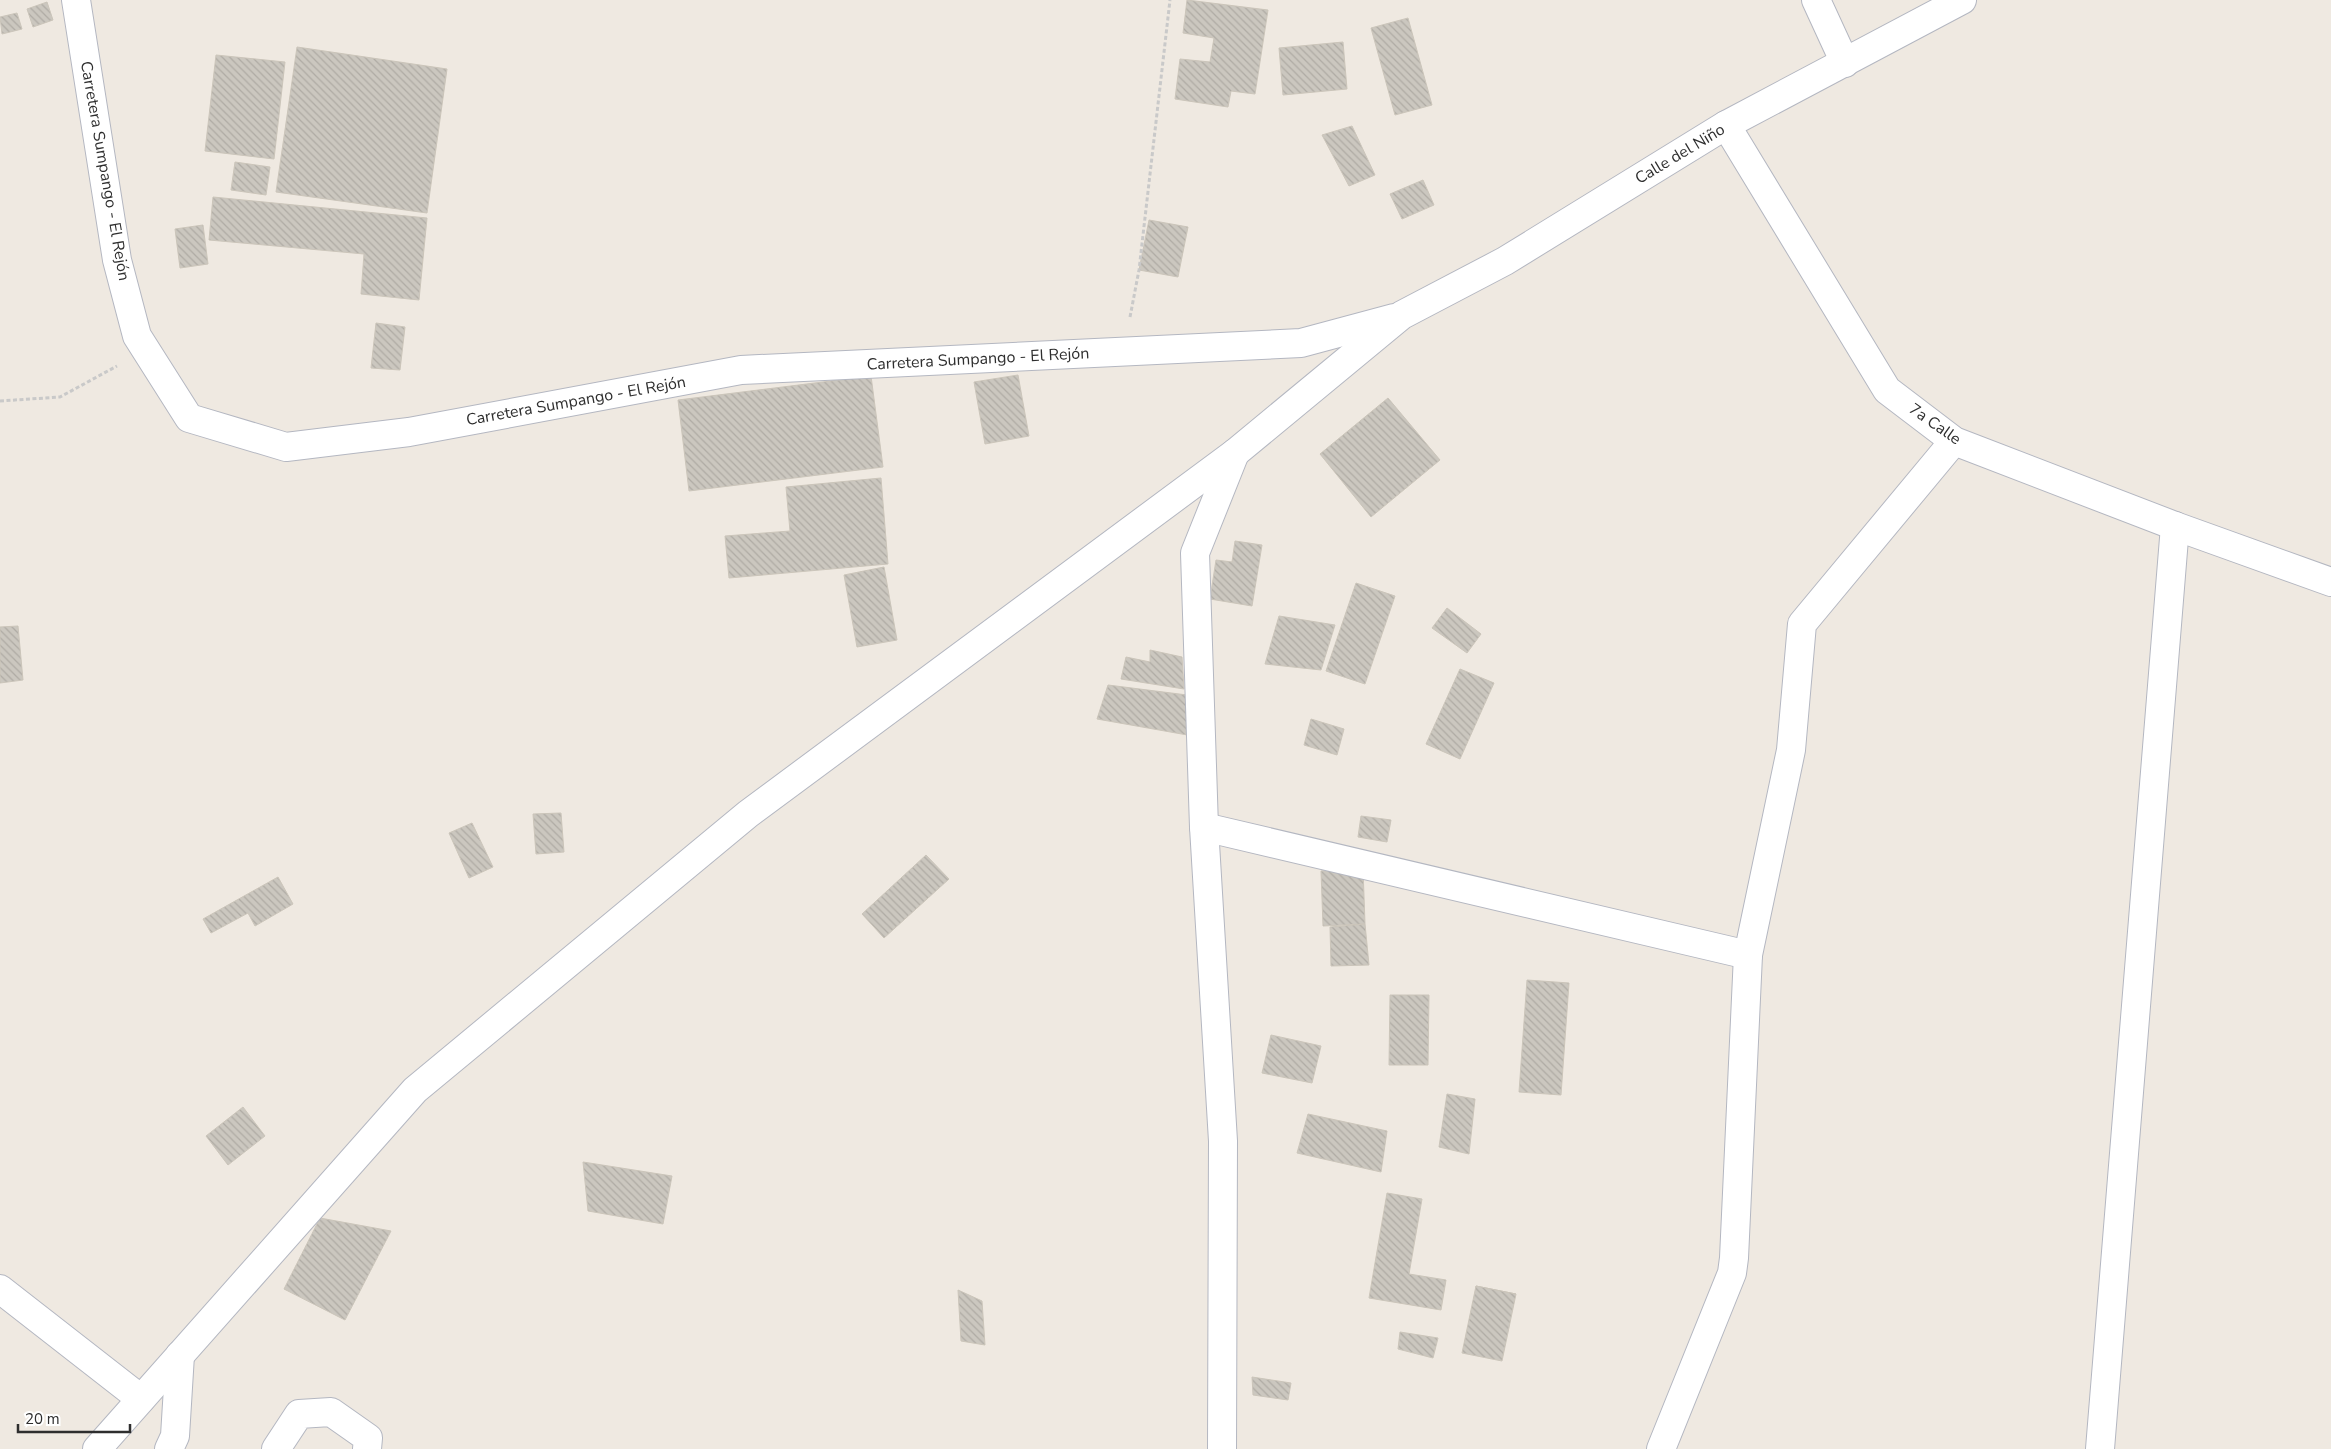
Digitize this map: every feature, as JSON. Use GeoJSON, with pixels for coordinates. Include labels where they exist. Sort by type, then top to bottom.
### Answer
{"type":"FeatureCollection","features":[{"type":"Feature","properties":{"kind":"street","name":"Carretera Sumpango - El Rejón"},"geometry":{"type":"LineString","coordinates":[[76,0],[117,260],[137,336],[189,418],[286,447],[409,432],[741,370],[1301,344],[1402,316]]}},
{"type":"Feature","properties":{"kind":"street"},"geometry":{"type":"LineString","coordinates":[[1816,0],[1845,63]]}},
{"type":"Feature","properties":{"kind":"street","name":"Calle del Niño"},"geometry":{"type":"LineString","coordinates":[[1402,316],[1505,261],[1726,125],[1962,0]]}},
{"type":"Feature","properties":{"kind":"street","name":"7a Calle"},"geometry":{"type":"LineString","coordinates":[[1726,125],[1887,390],[1954,441],[2175,526],[2331,582]]}},
{"type":"Feature","properties":{"kind":"street"},"geometry":{"type":"LineString","coordinates":[[97,1449],[415,1090],[463,1048],[748,814],[1235,453],[1402,316]]}},
{"type":"Feature","properties":{"kind":"street"},"geometry":{"type":"LineString","coordinates":[[1661,1449],[1732,1274],[1748,956],[1791,750],[1802,624],[1954,441]]}},
{"type":"Feature","properties":{"kind":"street"},"geometry":{"type":"LineString","coordinates":[[1222,1449],[1223,1140],[1204,827],[1195,553],[1235,453]]}},
{"type":"Feature","properties":{"kind":"street"},"geometry":{"type":"LineString","coordinates":[[2100,1449],[2175,526]]}},
{"type":"Feature","properties":{"kind":"street"},"geometry":{"type":"LineString","coordinates":[[1204,827],[1748,956]]}},
{"type":"Feature","properties":{"kind":"street"},"geometry":{"type":"LineString","coordinates":[[0,1289],[141,1399]]}},
{"type":"Feature","properties":{"kind":"street"},"geometry":{"type":"LineString","coordinates":[[169,1449],[175,1436],[180,1355]]}},
{"type":"Feature","properties":{"kind":"street"},"geometry":{"type":"LineString","coordinates":[[276,1449],[300,1414],[332,1412],[368,1438],[367,1449]]}},
{"type":"Feature","properties":{"kind":"path"},"geometry":{"type":"LineString","coordinates":[[1124,352],[1139,270],[1170,0]]}},
{"type":"Feature","properties":{"kind":"path"},"geometry":{"type":"LineString","coordinates":[[0,401],[60,397],[146,350]]}},
{"type":"Feature","properties":{"kind":"building"},"geometry":{"type":"Polygon","coordinates":[[[1187,0],[1268,10],[1255,94],[1231,91],[1228,107],[1175,99],[1180,59],[1210,62],[1214,38],[1183,33],[1187,0]]]}},
{"type":"Feature","properties":{"kind":"building"},"geometry":{"type":"Polygon","coordinates":[[[47,2],[53,20],[33,27],[27,9],[47,2]]]}},
{"type":"Feature","properties":{"kind":"building"},"geometry":{"type":"Polygon","coordinates":[[[17,13],[22,29],[2,34],[0,17],[17,13]]]}},
{"type":"Feature","properties":{"kind":"building"},"geometry":{"type":"Polygon","coordinates":[[[1408,18],[1432,105],[1395,115],[1371,28],[1408,18]]]}},
{"type":"Feature","properties":{"kind":"building"},"geometry":{"type":"Polygon","coordinates":[[[1343,42],[1347,89],[1283,95],[1279,48],[1343,42]]]}},
{"type":"Feature","properties":{"kind":"building"},"geometry":{"type":"Polygon","coordinates":[[[297,47],[447,69],[427,213],[276,192],[297,47]]]}},
{"type":"Feature","properties":{"kind":"building"},"geometry":{"type":"Polygon","coordinates":[[[216,55],[285,62],[274,159],[205,151],[216,55]]]}},
{"type":"Feature","properties":{"kind":"building"},"geometry":{"type":"Polygon","coordinates":[[[1352,126],[1375,175],[1349,186],[1322,135],[1352,126]]]}},
{"type":"Feature","properties":{"kind":"building"},"geometry":{"type":"Polygon","coordinates":[[[235,162],[270,167],[266,195],[231,190],[235,162]]]}},
{"type":"Feature","properties":{"kind":"building"},"geometry":{"type":"Polygon","coordinates":[[[1423,180],[1434,205],[1402,219],[1390,194],[1423,180]]]}},
{"type":"Feature","properties":{"kind":"building"},"geometry":{"type":"Polygon","coordinates":[[[213,197],[427,218],[419,300],[361,294],[364,254],[209,240],[213,197]]]}},
{"type":"Feature","properties":{"kind":"building"},"geometry":{"type":"Polygon","coordinates":[[[1149,220],[1188,227],[1178,277],[1139,270],[1149,220]]]}},
{"type":"Feature","properties":{"kind":"building"},"geometry":{"type":"Polygon","coordinates":[[[203,225],[208,264],[180,268],[175,229],[203,225]]]}},
{"type":"Feature","properties":{"kind":"building"},"geometry":{"type":"Polygon","coordinates":[[[376,323],[405,327],[400,370],[371,368],[376,323]]]}},
{"type":"Feature","properties":{"kind":"building"},"geometry":{"type":"Polygon","coordinates":[[[1018,375],[1029,436],[985,444],[974,382],[1018,375]]]}},
{"type":"Feature","properties":{"kind":"building"},"geometry":{"type":"Polygon","coordinates":[[[871,376],[883,467],[689,491],[678,400],[871,376]]]}},
{"type":"Feature","properties":{"kind":"building"},"geometry":{"type":"Polygon","coordinates":[[[1388,398],[1440,460],[1371,517],[1320,454],[1388,398]]]}},
{"type":"Feature","properties":{"kind":"building"},"geometry":{"type":"Polygon","coordinates":[[[881,478],[888,564],[729,578],[725,536],[790,531],[786,487],[881,478]]]}},
{"type":"Feature","properties":{"kind":"building"},"geometry":{"type":"Polygon","coordinates":[[[1235,541],[1262,545],[1252,606],[1210,599],[1216,560],[1232,562],[1235,541]]]}},
{"type":"Feature","properties":{"kind":"building"},"geometry":{"type":"Polygon","coordinates":[[[884,567],[897,640],[857,647],[844,575],[884,567]]]}},
{"type":"Feature","properties":{"kind":"building"},"geometry":{"type":"Polygon","coordinates":[[[1356,583],[1395,596],[1365,684],[1326,671],[1356,583]]]}},
{"type":"Feature","properties":{"kind":"building"},"geometry":{"type":"Polygon","coordinates":[[[1447,608],[1481,634],[1467,653],[1432,628],[1447,608]]]}},
{"type":"Feature","properties":{"kind":"building"},"geometry":{"type":"Polygon","coordinates":[[[1279,616],[1335,625],[1321,670],[1265,664],[1279,616]]]}},
{"type":"Feature","properties":{"kind":"building"},"geometry":{"type":"Polygon","coordinates":[[[18,626],[23,680],[0,683],[0,627],[18,626]]]}},
{"type":"Feature","properties":{"kind":"building"},"geometry":{"type":"Polygon","coordinates":[[[1150,650],[1182,657],[1184,689],[1121,679],[1126,657],[1150,662],[1150,650]]]}},
{"type":"Feature","properties":{"kind":"building"},"geometry":{"type":"Polygon","coordinates":[[[1460,669],[1494,683],[1460,759],[1426,744],[1460,669]]]}},
{"type":"Feature","properties":{"kind":"building"},"geometry":{"type":"Polygon","coordinates":[[[1108,685],[1187,695],[1193,736],[1097,719],[1108,685]]]}},
{"type":"Feature","properties":{"kind":"building"},"geometry":{"type":"Polygon","coordinates":[[[1311,719],[1344,729],[1337,755],[1304,745],[1311,719]]]}},
{"type":"Feature","properties":{"kind":"building"},"geometry":{"type":"Polygon","coordinates":[[[561,813],[564,852],[536,854],[533,814],[561,813]]]}},
{"type":"Feature","properties":{"kind":"building"},"geometry":{"type":"Polygon","coordinates":[[[1361,816],[1391,820],[1387,842],[1358,837],[1361,816]]]}},
{"type":"Feature","properties":{"kind":"building"},"geometry":{"type":"Polygon","coordinates":[[[472,823],[493,867],[469,878],[449,833],[472,823]]]}},
{"type":"Feature","properties":{"kind":"building"},"geometry":{"type":"Polygon","coordinates":[[[926,855],[949,879],[884,938],[862,914],[926,855]]]}},
{"type":"Feature","properties":{"kind":"building"},"geometry":{"type":"Polygon","coordinates":[[[1363,869],[1365,924],[1323,926],[1321,871],[1363,869]]]}},
{"type":"Feature","properties":{"kind":"building"},"geometry":{"type":"Polygon","coordinates":[[[278,877],[293,904],[255,926],[248,913],[211,933],[203,919],[278,877]]]}},
{"type":"Feature","properties":{"kind":"building"},"geometry":{"type":"Polygon","coordinates":[[[1365,924],[1369,965],[1331,966],[1330,927],[1365,924]]]}},
{"type":"Feature","properties":{"kind":"building"},"geometry":{"type":"Polygon","coordinates":[[[1527,980],[1569,983],[1561,1095],[1519,1092],[1527,980]]]}},
{"type":"Feature","properties":{"kind":"building"},"geometry":{"type":"Polygon","coordinates":[[[1390,995],[1429,995],[1428,1065],[1389,1065],[1390,995]]]}},
{"type":"Feature","properties":{"kind":"building"},"geometry":{"type":"Polygon","coordinates":[[[1271,1035],[1321,1046],[1312,1083],[1262,1073],[1271,1035]]]}},
{"type":"Feature","properties":{"kind":"building"},"geometry":{"type":"Polygon","coordinates":[[[1447,1094],[1475,1099],[1469,1154],[1439,1147],[1447,1094]]]}},
{"type":"Feature","properties":{"kind":"building"},"geometry":{"type":"Polygon","coordinates":[[[243,1107],[265,1136],[228,1165],[206,1136],[243,1107]]]}},
{"type":"Feature","properties":{"kind":"building"},"geometry":{"type":"Polygon","coordinates":[[[1308,1114],[1387,1131],[1381,1172],[1297,1153],[1308,1114]]]}},
{"type":"Feature","properties":{"kind":"building"},"geometry":{"type":"Polygon","coordinates":[[[583,1162],[672,1176],[663,1224],[588,1211],[583,1162]]]}},
{"type":"Feature","properties":{"kind":"building"},"geometry":{"type":"Polygon","coordinates":[[[1387,1193],[1422,1199],[1409,1274],[1446,1280],[1441,1310],[1369,1298],[1387,1193]]]}},
{"type":"Feature","properties":{"kind":"building"},"geometry":{"type":"Polygon","coordinates":[[[320,1218],[391,1231],[345,1320],[284,1289],[320,1218]]]}},
{"type":"Feature","properties":{"kind":"building"},"geometry":{"type":"Polygon","coordinates":[[[1476,1286],[1516,1294],[1474,1324],[1476,1286]]]}},
{"type":"Feature","properties":{"kind":"building"},"geometry":{"type":"Polygon","coordinates":[[[1476,1286],[1516,1294],[1502,1361],[1462,1353],[1476,1286]]]}},
{"type":"Feature","properties":{"kind":"building"},"geometry":{"type":"Polygon","coordinates":[[[958,1290],[982,1301],[985,1345],[961,1341],[958,1290]]]}},
{"type":"Feature","properties":{"kind":"building"},"geometry":{"type":"Polygon","coordinates":[[[1400,1332],[1438,1338],[1433,1358],[1398,1349],[1400,1332]]]}},
{"type":"Feature","properties":{"kind":"building"},"geometry":{"type":"Polygon","coordinates":[[[1252,1377],[1291,1383],[1288,1400],[1253,1395],[1252,1377]]]}}]}
